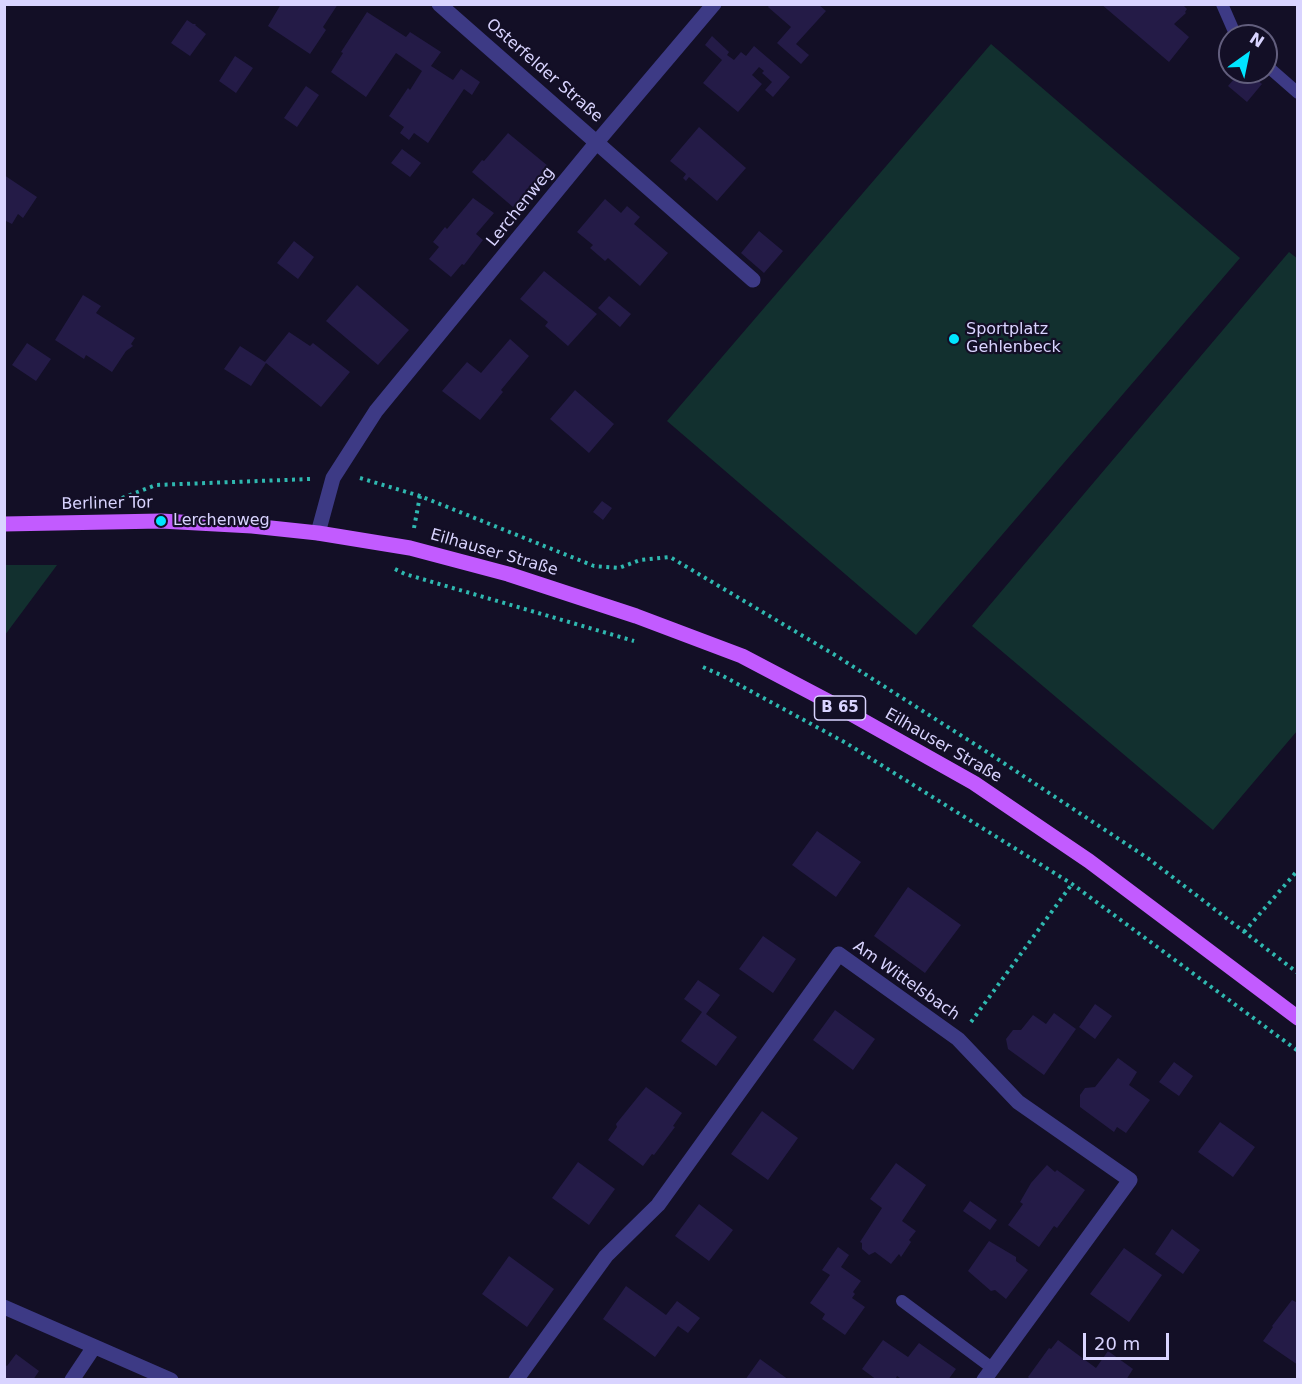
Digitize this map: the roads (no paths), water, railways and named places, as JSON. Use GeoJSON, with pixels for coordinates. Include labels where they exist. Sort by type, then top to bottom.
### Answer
{"type":"FeatureCollection","features":[{"type":"Feature","properties":{"kind":"main road","name":"Berliner Tor"},"geometry":{"type":"LineString","coordinates":[[4,524],[161,521],[252,526],[318,533]]}},
{"type":"Feature","properties":{"kind":"main road","name":"Eilhauser Straße"},"geometry":{"type":"LineString","coordinates":[[318,533],[410,548],[508,574],[636,616],[742,656],[974,783],[1089,861],[1298,1018]]}},
{"type":"Feature","properties":{"kind":"street","name":"Osterfelder Straße"},"geometry":{"type":"LineString","coordinates":[[439,4],[597,142]]}},
{"type":"Feature","properties":{"kind":"street","name":"Lerchenweg"},"geometry":{"type":"LineString","coordinates":[[318,533],[333,478],[376,411],[597,142],[714,4]]}},
{"type":"Feature","properties":{"kind":"street"},"geometry":{"type":"LineString","coordinates":[[597,142],[753,280]]}},
{"type":"Feature","properties":{"kind":"street","name":"Am Wittelsbach"},"geometry":{"type":"LineString","coordinates":[[516,1380],[606,1256],[658,1205],[838,954],[958,1039],[1018,1102],[1130,1180],[988,1374]]}},
{"type":"Feature","properties":{"kind":"street"},"geometry":{"type":"LineString","coordinates":[[4,1307],[171,1380]]}},
{"type":"Feature","properties":{"kind":"street"},"geometry":{"type":"LineString","coordinates":[[72,1380],[94,1347]]}},
{"type":"Feature","properties":{"kind":"lane"},"geometry":{"type":"LineString","coordinates":[[1222,4],[1231,24]]}},
{"type":"Feature","properties":{"kind":"lane"},"geometry":{"type":"LineString","coordinates":[[1278,76],[1298,93]]}},
{"type":"Feature","properties":{"kind":"lane","name":"Am Wittelsbach"},"geometry":{"type":"LineString","coordinates":[[902,1301],[988,1374]]}},
{"type":"Feature","properties":{"kind":"place","name":"Sportplatz Gehlenbeck"},"geometry":{"type":"Point","coordinates":[954,339]}},
{"type":"Feature","properties":{"kind":"place","name":"Lerchenweg"},"geometry":{"type":"Point","coordinates":[161,521]}}]}
